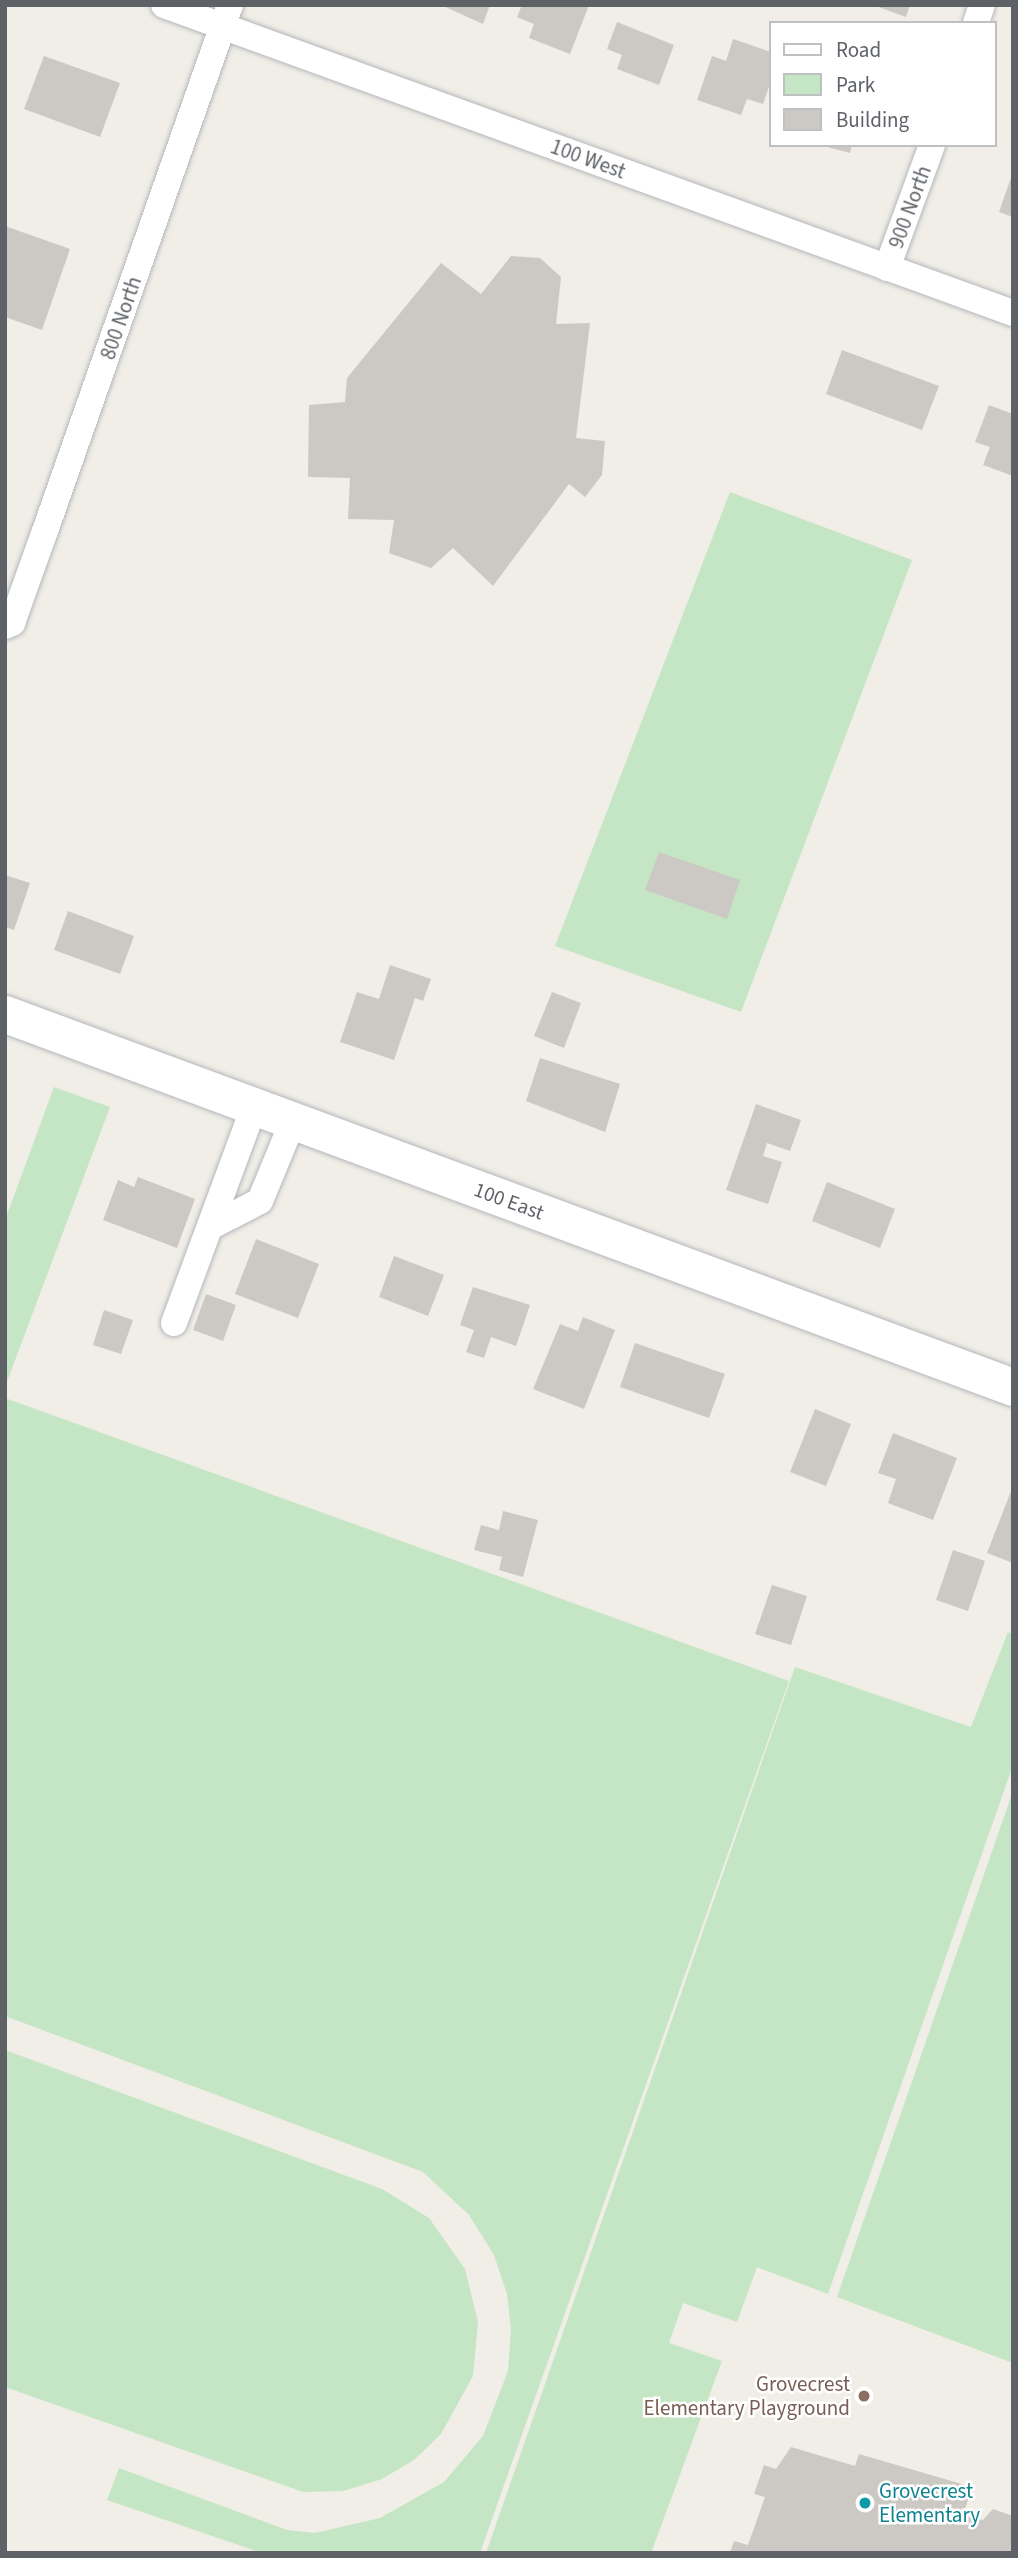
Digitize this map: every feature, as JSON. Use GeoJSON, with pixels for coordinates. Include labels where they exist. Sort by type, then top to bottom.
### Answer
{"type":"FeatureCollection","features":[{"type":"Feature","properties":{"kind":"main road","name":"100 East"},"geometry":{"type":"LineString","coordinates":[[5,1014],[1013,1387]]}},
{"type":"Feature","properties":{"kind":"street","name":"100 West"},"geometry":{"type":"LineString","coordinates":[[164,5],[227,16],[887,268],[1013,313]]}},
{"type":"Feature","properties":{"kind":"street","name":"800 North"},"geometry":{"type":"LineString","coordinates":[[5,626],[12,623],[227,16]]}},
{"type":"Feature","properties":{"kind":"street","name":"900 North"},"geometry":{"type":"LineString","coordinates":[[887,268],[931,147]]}},
{"type":"Feature","properties":{"kind":"street"},"geometry":{"type":"LineString","coordinates":[[174,1323],[254,1107]]}},
{"type":"Feature","properties":{"kind":"street"},"geometry":{"type":"LineString","coordinates":[[210,1227],[260,1201],[293,1121]]}},
{"type":"Feature","properties":{"kind":"green space"},"geometry":{"type":"Polygon","coordinates":[[[730,492],[912,560],[741,1012],[555,946],[730,492]]]}},
{"type":"Feature","properties":{"kind":"green space"},"geometry":{"type":"Polygon","coordinates":[[[54,1087],[110,1107],[5,1387],[5,1220],[54,1087]]]}},
{"type":"Feature","properties":{"kind":"green space"},"geometry":{"type":"Polygon","coordinates":[[[5,1398],[789,1681],[480,2553],[262,2553],[107,2500],[119,2468],[287,2530],[315,2533],[380,2518],[444,2482],[483,2436],[508,2371],[511,2329],[507,2294],[494,2255],[469,2215],[423,2172],[5,2016],[5,1398]]]}},
{"type":"Feature","properties":{"kind":"green space"},"geometry":{"type":"Polygon","coordinates":[[[1008,1632],[1013,1634],[1013,1765],[828,2294],[757,2267],[737,2322],[683,2303],[669,2343],[722,2361],[651,2553],[486,2553],[795,1667],[971,1727],[1008,1632]]]}},
{"type":"Feature","properties":{"kind":"green space"},"geometry":{"type":"Polygon","coordinates":[[[1013,1791],[1013,2363],[837,2297],[1013,1791]]]}},
{"type":"Feature","properties":{"kind":"green space"},"geometry":{"type":"Polygon","coordinates":[[[5,2050],[382,2189],[429,2218],[465,2269],[478,2322],[473,2376],[441,2434],[414,2460],[382,2479],[343,2491],[303,2492],[5,2387],[5,2050]]]}},
{"type":"Feature","properties":{"kind":"building"},"geometry":{"type":"Polygon","coordinates":[[[441,5],[490,5],[483,24],[441,5]]]}},
{"type":"Feature","properties":{"kind":"building"},"geometry":{"type":"Polygon","coordinates":[[[522,5],[589,5],[570,54],[529,38],[534,24],[517,17],[522,5]]]}},
{"type":"Feature","properties":{"kind":"building"},"geometry":{"type":"Polygon","coordinates":[[[873,5],[910,5],[906,17],[873,5]]]}},
{"type":"Feature","properties":{"kind":"building"},"geometry":{"type":"Polygon","coordinates":[[[617,22],[674,45],[659,85],[617,69],[622,55],[607,49],[617,22]]]}},
{"type":"Feature","properties":{"kind":"building"},"geometry":{"type":"Polygon","coordinates":[[[733,39],[769,51],[769,87],[763,104],[747,99],[741,115],[697,100],[712,56],[726,61],[733,39]]]}},
{"type":"Feature","properties":{"kind":"building"},"geometry":{"type":"Polygon","coordinates":[[[44,56],[120,83],[100,137],[24,109],[44,56]]]}},
{"type":"Feature","properties":{"kind":"building"},"geometry":{"type":"Polygon","coordinates":[[[828,147],[852,147],[850,153],[828,147]]]}},
{"type":"Feature","properties":{"kind":"building"},"geometry":{"type":"Polygon","coordinates":[[[1013,175],[1013,217],[999,212],[1013,175]]]}},
{"type":"Feature","properties":{"kind":"building"},"geometry":{"type":"Polygon","coordinates":[[[5,226],[70,249],[42,330],[5,317],[5,226]]]}},
{"type":"Feature","properties":{"kind":"building"},"geometry":{"type":"Polygon","coordinates":[[[511,256],[540,258],[561,277],[556,324],[590,323],[576,438],[605,441],[602,475],[585,497],[569,484],[493,586],[453,548],[431,568],[389,553],[394,520],[348,519],[350,478],[308,477],[309,405],[345,402],[347,378],[441,263],[481,294],[511,256]]]}},
{"type":"Feature","properties":{"kind":"building"},"geometry":{"type":"Polygon","coordinates":[[[842,350],[939,386],[922,430],[826,394],[842,350]]]}},
{"type":"Feature","properties":{"kind":"building"},"geometry":{"type":"Polygon","coordinates":[[[989,405],[1013,414],[1013,476],[983,465],[990,447],[975,442],[989,405]]]}},
{"type":"Feature","properties":{"kind":"building"},"geometry":{"type":"Polygon","coordinates":[[[659,852],[740,880],[727,919],[645,890],[659,852]]]}},
{"type":"Feature","properties":{"kind":"building"},"geometry":{"type":"Polygon","coordinates":[[[5,875],[30,883],[14,930],[5,927],[5,875]]]}},
{"type":"Feature","properties":{"kind":"building"},"geometry":{"type":"Polygon","coordinates":[[[68,911],[134,936],[120,974],[54,950],[68,911]]]}},
{"type":"Feature","properties":{"kind":"building"},"geometry":{"type":"Polygon","coordinates":[[[390,965],[431,979],[423,1001],[415,998],[394,1060],[340,1042],[357,992],[379,999],[390,965]]]}},
{"type":"Feature","properties":{"kind":"building"},"geometry":{"type":"Polygon","coordinates":[[[552,992],[581,1003],[564,1048],[534,1036],[552,992]]]}},
{"type":"Feature","properties":{"kind":"building"},"geometry":{"type":"Polygon","coordinates":[[[540,1058],[620,1084],[605,1132],[526,1101],[540,1058]]]}},
{"type":"Feature","properties":{"kind":"building"},"geometry":{"type":"Polygon","coordinates":[[[756,1104],[801,1120],[790,1151],[767,1143],[763,1156],[782,1162],[768,1204],[726,1190],[756,1104]]]}},
{"type":"Feature","properties":{"kind":"building"},"geometry":{"type":"Polygon","coordinates":[[[138,1177],[195,1199],[177,1248],[103,1220],[118,1180],[134,1187],[138,1177]]]}},
{"type":"Feature","properties":{"kind":"building"},"geometry":{"type":"Polygon","coordinates":[[[827,1182],[895,1209],[880,1248],[812,1221],[827,1182]]]}},
{"type":"Feature","properties":{"kind":"building"},"geometry":{"type":"Polygon","coordinates":[[[256,1239],[319,1264],[298,1318],[235,1294],[256,1239]]]}},
{"type":"Feature","properties":{"kind":"building"},"geometry":{"type":"Polygon","coordinates":[[[394,1256],[444,1275],[428,1316],[379,1297],[394,1256]]]}},
{"type":"Feature","properties":{"kind":"building"},"geometry":{"type":"Polygon","coordinates":[[[473,1287],[530,1305],[516,1346],[491,1337],[484,1358],[466,1352],[474,1330],[460,1325],[473,1287]]]}},
{"type":"Feature","properties":{"kind":"building"},"geometry":{"type":"Polygon","coordinates":[[[206,1294],[236,1305],[223,1341],[193,1330],[206,1294]]]}},
{"type":"Feature","properties":{"kind":"building"},"geometry":{"type":"Polygon","coordinates":[[[104,1310],[133,1320],[121,1354],[93,1345],[104,1310]]]}},
{"type":"Feature","properties":{"kind":"building"},"geometry":{"type":"Polygon","coordinates":[[[583,1317],[615,1330],[584,1409],[533,1389],[560,1324],[578,1331],[583,1317]]]}},
{"type":"Feature","properties":{"kind":"building"},"geometry":{"type":"Polygon","coordinates":[[[635,1343],[725,1374],[709,1418],[620,1387],[635,1343]]]}},
{"type":"Feature","properties":{"kind":"building"},"geometry":{"type":"Polygon","coordinates":[[[815,1409],[851,1424],[826,1486],[790,1472],[815,1409]]]}},
{"type":"Feature","properties":{"kind":"building"},"geometry":{"type":"Polygon","coordinates":[[[893,1433],[957,1458],[933,1520],[888,1503],[896,1479],[878,1473],[893,1433]]]}},
{"type":"Feature","properties":{"kind":"building"},"geometry":{"type":"Polygon","coordinates":[[[1013,1486],[1013,1563],[987,1553],[1013,1486]]]}},
{"type":"Feature","properties":{"kind":"building"},"geometry":{"type":"Polygon","coordinates":[[[503,1511],[538,1520],[523,1577],[499,1570],[502,1557],[474,1550],[481,1525],[499,1530],[503,1511]]]}},
{"type":"Feature","properties":{"kind":"building"},"geometry":{"type":"Polygon","coordinates":[[[953,1550],[985,1561],[968,1611],[936,1600],[953,1550]]]}},
{"type":"Feature","properties":{"kind":"building"},"geometry":{"type":"Polygon","coordinates":[[[772,1585],[807,1596],[791,1645],[755,1634],[772,1585]]]}},
{"type":"Feature","properties":{"kind":"building","name":"Grovecrest Elementary"},"geometry":{"type":"Polygon","coordinates":[[[791,2447],[855,2466],[859,2454],[972,2487],[963,2515],[983,2520],[993,2509],[1013,2516],[1013,2553],[730,2553],[734,2541],[748,2545],[765,2497],[754,2494],[764,2465],[776,2469],[791,2447]]]}},
{"type":"Feature","properties":{"kind":"place","name":"Grovecrest Elementary Playground"},"geometry":{"type":"Point","coordinates":[864,2396]}},
{"type":"Feature","properties":{"kind":"place","name":"Grovecrest Elementary"},"geometry":{"type":"Point","coordinates":[865,2503]}}]}
